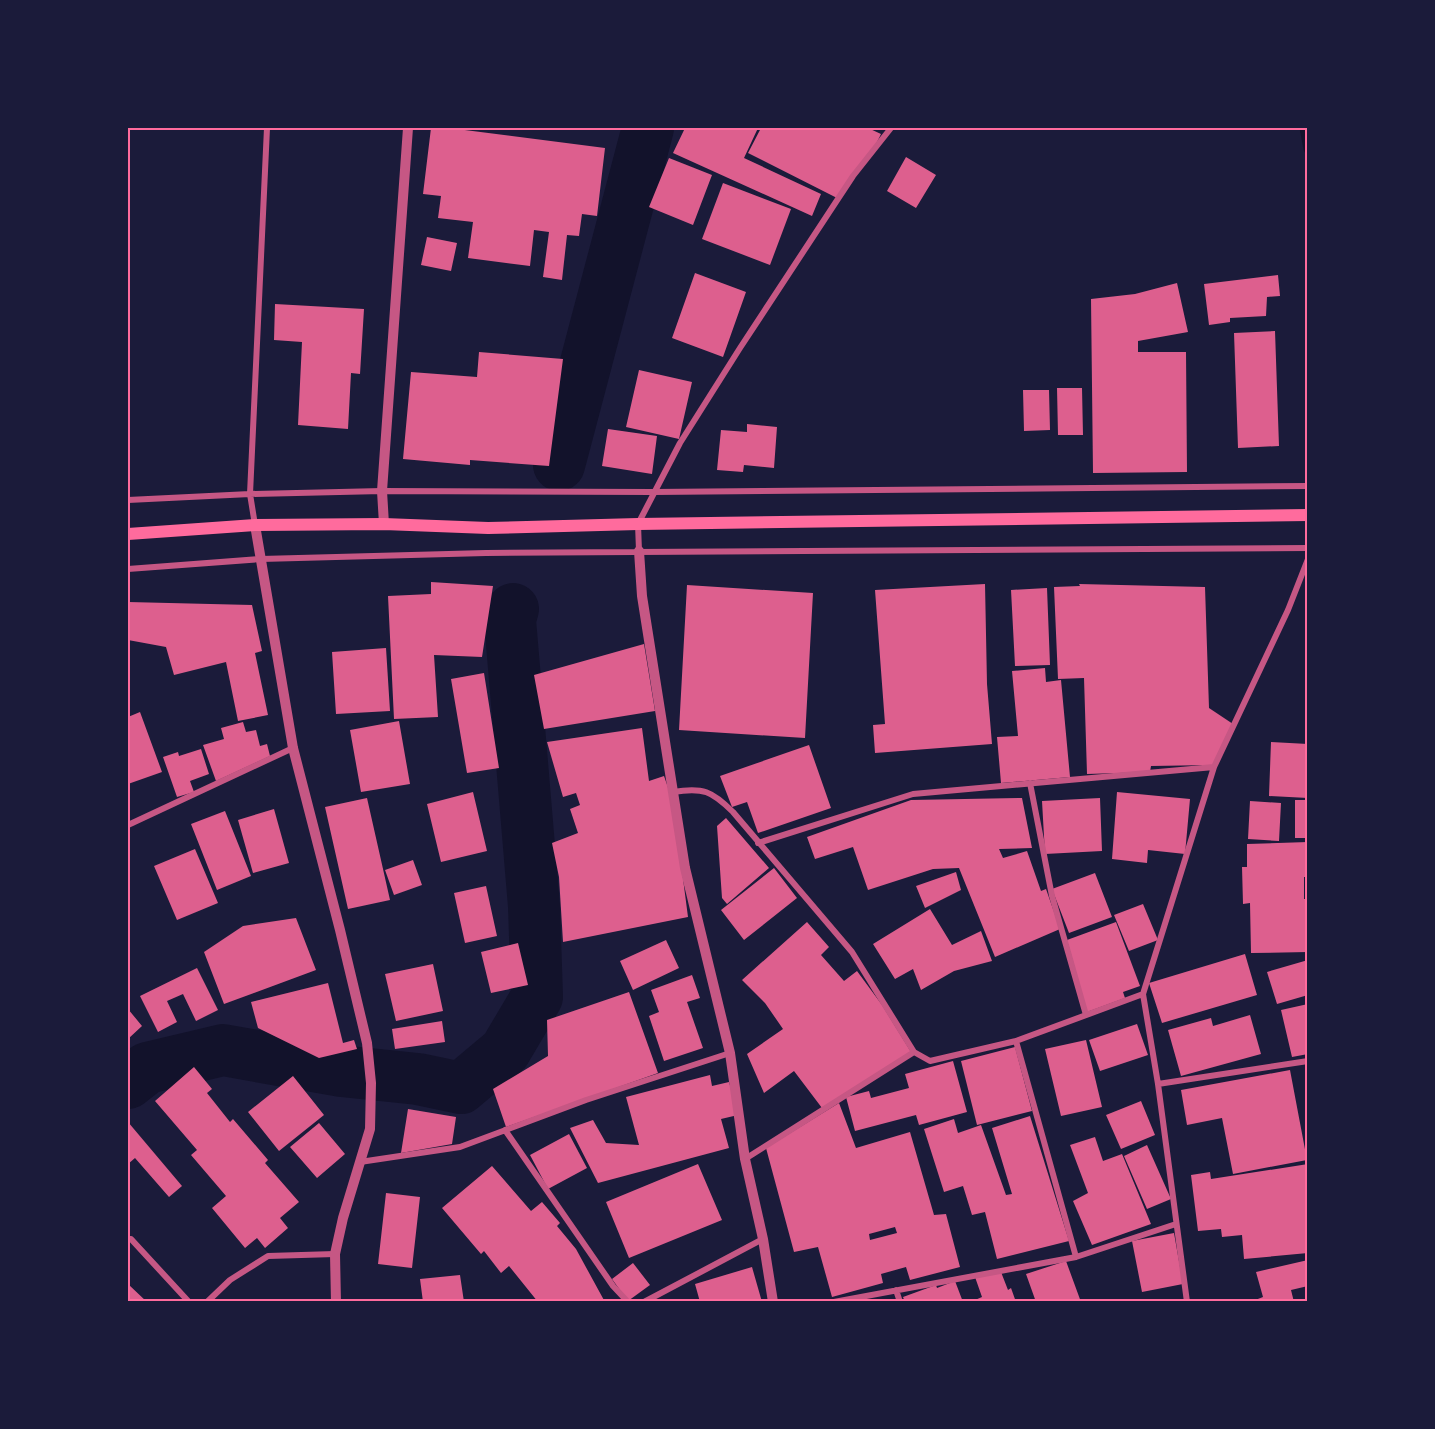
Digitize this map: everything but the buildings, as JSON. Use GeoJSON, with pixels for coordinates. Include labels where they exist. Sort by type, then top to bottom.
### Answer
{"type":"FeatureCollection","features":[{"type":"Feature","properties":{"kind":"main road"},"geometry":{"type":"LineString","coordinates":[[128,534],[255,525],[384,524],[488,528],[1308,515]]}},
{"type":"Feature","properties":{"kind":"street"},"geometry":{"type":"LineString","coordinates":[[267,128],[250,494],[293,748],[367,1043],[371,1083],[370,1129],[343,1218],[335,1254],[336,1302]]}},
{"type":"Feature","properties":{"kind":"street"},"geometry":{"type":"LineString","coordinates":[[384,524],[382,491],[408,128]]}},
{"type":"Feature","properties":{"kind":"street"},"geometry":{"type":"LineString","coordinates":[[773,1302],[763,1239],[745,1159],[730,1053],[685,868],[642,596],[638,524],[680,444],[740,348],[853,176],[891,128]]}},
{"type":"Feature","properties":{"kind":"street"},"geometry":{"type":"LineString","coordinates":[[128,500],[382,491],[653,492],[1308,486]]}},
{"type":"Feature","properties":{"kind":"street"},"geometry":{"type":"LineString","coordinates":[[128,569],[261,559],[639,551],[1308,548]]}},
{"type":"Feature","properties":{"kind":"street"},"geometry":{"type":"LineString","coordinates":[[1187,1302],[1158,1084],[1143,994],[1214,767],[1284,620],[1308,559]]}},
{"type":"Feature","properties":{"kind":"street"},"geometry":{"type":"LineString","coordinates":[[128,825],[293,748]]}},
{"type":"Feature","properties":{"kind":"street"},"geometry":{"type":"LineString","coordinates":[[758,843],[913,794],[1214,767]]}},
{"type":"Feature","properties":{"kind":"street"},"geometry":{"type":"LineString","coordinates":[[1030,783],[1052,896],[1086,1016]]}},
{"type":"Feature","properties":{"kind":"street"},"geometry":{"type":"LineString","coordinates":[[673,792],[702,790],[717,797],[852,952],[914,1052],[930,1061],[1016,1041],[1143,994]]}},
{"type":"Feature","properties":{"kind":"street"},"geometry":{"type":"LineString","coordinates":[[1016,1041],[1076,1257]]}},
{"type":"Feature","properties":{"kind":"street"},"geometry":{"type":"LineString","coordinates":[[745,1159],[914,1052]]}},
{"type":"Feature","properties":{"kind":"street"},"geometry":{"type":"LineString","coordinates":[[359,1162],[460,1147],[586,1100],[730,1053]]}},
{"type":"Feature","properties":{"kind":"street"},"geometry":{"type":"LineString","coordinates":[[1158,1084],[1308,1061]]}},
{"type":"Feature","properties":{"kind":"street"},"geometry":{"type":"LineString","coordinates":[[505,1130],[613,1286],[628,1302]]}},
{"type":"Feature","properties":{"kind":"street"},"geometry":{"type":"LineString","coordinates":[[834,1302],[1076,1257],[1176,1224]]}},
{"type":"Feature","properties":{"kind":"street"},"geometry":{"type":"LineString","coordinates":[[128,1239],[131,1239],[189,1302]]}},
{"type":"Feature","properties":{"kind":"street"},"geometry":{"type":"LineString","coordinates":[[644,1302],[763,1239]]}},
{"type":"Feature","properties":{"kind":"street"},"geometry":{"type":"LineString","coordinates":[[207,1302],[230,1280],[268,1256],[335,1254]]}},
{"type":"Feature","properties":{"kind":"street"},"geometry":{"type":"LineString","coordinates":[[896,1290],[900,1302]]}},
{"type":"Feature","properties":{"kind":"waterway"},"geometry":{"type":"LineString","coordinates":[[559,465],[648,128]]}},
{"type":"Feature","properties":{"kind":"waterway"},"geometry":{"type":"LineString","coordinates":[[1304,128],[1308,149]]}},
{"type":"Feature","properties":{"kind":"waterway"},"geometry":{"type":"LineString","coordinates":[[128,1083],[147,1068],[223,1050],[341,1071],[418,1079],[461,1088],[505,1051],[537,997],[534,906],[510,620],[513,609]]}}]}
